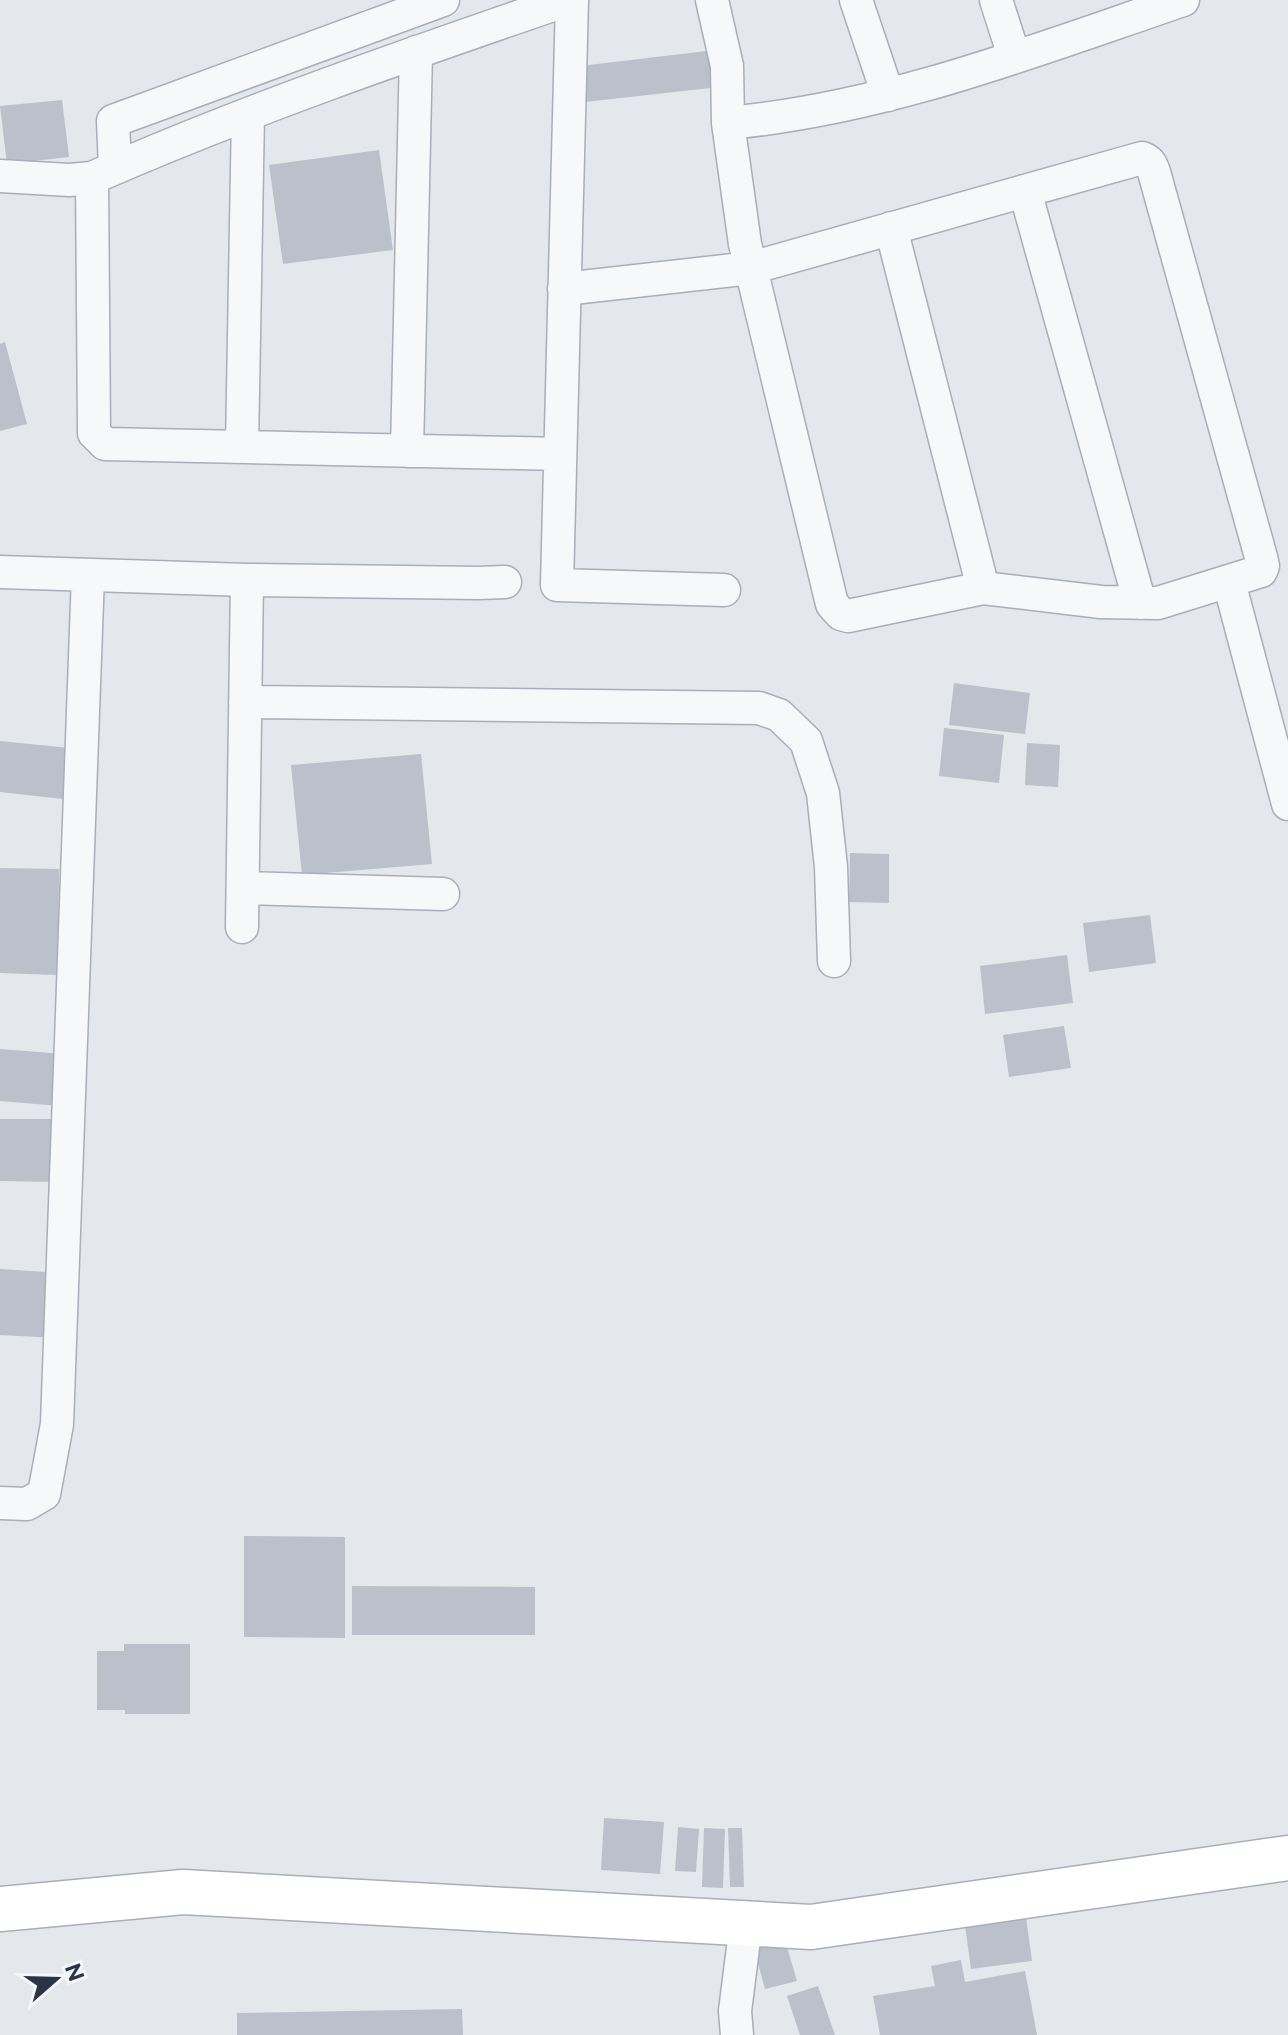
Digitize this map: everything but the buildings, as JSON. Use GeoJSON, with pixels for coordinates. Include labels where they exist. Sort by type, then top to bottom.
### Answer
{"type":"FeatureCollection","features":[{"type":"Feature","properties":{"kind":"street"},"geometry":{"type":"LineString","coordinates":[[443,0],[113,121],[104,173],[94,433],[105,444],[560,454]]}},
{"type":"Feature","properties":{"kind":"street"},"geometry":{"type":"LineString","coordinates":[[0,176],[69,180],[104,173],[248,114],[569,0],[557,585],[724,590]]}},
{"type":"Feature","properties":{"kind":"street"},"geometry":{"type":"LineString","coordinates":[[564,289],[751,268],[1142,158],[1151,163],[1261,557],[1261,571],[1158,603],[1101,602],[983,588],[848,616],[841,614],[832,604],[751,268],[745,244],[728,123],[727,66],[712,0]]}},
{"type":"Feature","properties":{"kind":"street"},"geometry":{"type":"LineString","coordinates":[[856,0],[888,95]]}},
{"type":"Feature","properties":{"kind":"street"},"geometry":{"type":"LineString","coordinates":[[996,0],[1014,56]]}},
{"type":"Feature","properties":{"kind":"street"},"geometry":{"type":"LineString","coordinates":[[728,123],[776,119],[936,83],[1141,7],[1183,0]]}},
{"type":"Feature","properties":{"kind":"street"},"geometry":{"type":"LineString","coordinates":[[407,451],[416,52]]}},
{"type":"Feature","properties":{"kind":"street"},"geometry":{"type":"LineString","coordinates":[[155,106],[167,147]]}},
{"type":"Feature","properties":{"kind":"street"},"geometry":{"type":"LineString","coordinates":[[242,447],[248,114]]}},
{"type":"Feature","properties":{"kind":"street"},"geometry":{"type":"LineString","coordinates":[[1025,191],[1140,603]]}},
{"type":"Feature","properties":{"kind":"street"},"geometry":{"type":"LineString","coordinates":[[891,228],[983,588]]}},
{"type":"Feature","properties":{"kind":"street"},"geometry":{"type":"LineString","coordinates":[[0,572],[247,580],[505,582]]}},
{"type":"Feature","properties":{"kind":"street"},"geometry":{"type":"LineString","coordinates":[[0,1503],[27,1504],[44,1494],[57,1424],[88,575]]}},
{"type":"Feature","properties":{"kind":"street"},"geometry":{"type":"LineString","coordinates":[[242,927],[247,580]]}},
{"type":"Feature","properties":{"kind":"street"},"geometry":{"type":"LineString","coordinates":[[1229,582],[1288,804]]}},
{"type":"Feature","properties":{"kind":"street"},"geometry":{"type":"LineString","coordinates":[[245,702],[759,708],[779,715],[806,741],[823,793],[831,867],[834,961]]}},
{"type":"Feature","properties":{"kind":"street"},"geometry":{"type":"LineString","coordinates":[[243,888],[443,894]]}},
{"type":"Feature","properties":{"kind":"street"},"geometry":{"type":"LineString","coordinates":[[0,1909],[183,1892],[811,1927],[1288,1858]]}},
{"type":"Feature","properties":{"kind":"street"},"geometry":{"type":"LineString","coordinates":[[737,2035],[735,2011],[746,1924]]}}]}
